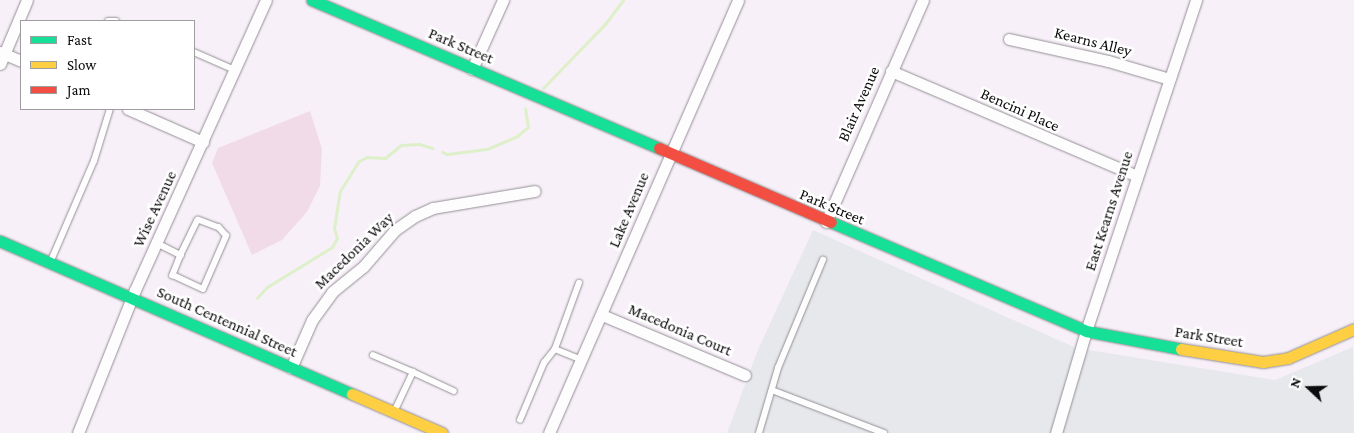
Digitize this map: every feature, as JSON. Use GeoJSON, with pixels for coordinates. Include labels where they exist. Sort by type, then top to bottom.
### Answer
{"type":"FeatureCollection","features":[{"type":"Feature","properties":{"kind":"street"},"geometry":{"type":"LineString","coordinates":[[20,61],[1,56],[27,0]]}},
{"type":"Feature","properties":{"kind":"street","name":"Wise Avenue"},"geometry":{"type":"LineString","coordinates":[[78,433],[133,299],[266,0]]}},
{"type":"Feature","properties":{"kind":"street","name":"Park Street"},"geometry":{"type":"LineString","coordinates":[[312,0],[671,156],[1086,331],[1111,338],[1263,362],[1288,358],[1354,329]]}},
{"type":"Feature","properties":{"kind":"street"},"geometry":{"type":"LineString","coordinates":[[472,69],[503,0]]}},
{"type":"Feature","properties":{"kind":"street","name":"Lake Avenue"},"geometry":{"type":"LineString","coordinates":[[549,433],[738,0]]}},
{"type":"Feature","properties":{"kind":"street","name":"Blair Avenue"},"geometry":{"type":"LineString","coordinates":[[826,222],[923,0]]}},
{"type":"Feature","properties":{"kind":"street","name":"East Kearns Avenue"},"geometry":{"type":"LineString","coordinates":[[1056,433],[1086,331],[1196,0]]}},
{"type":"Feature","properties":{"kind":"street","name":"Kearns Alley"},"geometry":{"type":"LineString","coordinates":[[1009,39],[1108,61],[1170,79]]}},
{"type":"Feature","properties":{"kind":"street","name":"Bencini Place"},"geometry":{"type":"LineString","coordinates":[[891,72],[1137,176]]}},
{"type":"Feature","properties":{"kind":"street"},"geometry":{"type":"LineString","coordinates":[[130,110],[203,142]]}},
{"type":"Feature","properties":{"kind":"street","name":"Macedonia Way"},"geometry":{"type":"LineString","coordinates":[[291,368],[312,320],[332,292],[363,267],[395,230],[415,216],[433,208],[535,191]]}},
{"type":"Feature","properties":{"kind":"street","name":"South Centennial Street"},"geometry":{"type":"LineString","coordinates":[[0,241],[442,433]]}},
{"type":"Feature","properties":{"kind":"street","name":"Macedonia Court"},"geometry":{"type":"LineString","coordinates":[[602,315],[745,375]]}},
{"type":"Feature","properties":{"kind":"lane"},"geometry":{"type":"LineString","coordinates":[[195,52],[235,70]]}},
{"type":"Feature","properties":{"kind":"lane"},"geometry":{"type":"LineString","coordinates":[[50,262],[94,161],[110,110]]}},
{"type":"Feature","properties":{"kind":"lane"},"geometry":{"type":"LineString","coordinates":[[198,220],[219,228],[226,236],[203,289],[174,275],[182,255],[198,220]]}},
{"type":"Feature","properties":{"kind":"lane"},"geometry":{"type":"LineString","coordinates":[[157,244],[182,255]]}},
{"type":"Feature","properties":{"kind":"lane"},"geometry":{"type":"LineString","coordinates":[[759,433],[772,390],[823,260]]}},
{"type":"Feature","properties":{"kind":"lane"},"geometry":{"type":"LineString","coordinates":[[520,420],[544,363],[555,348],[579,283]]}},
{"type":"Feature","properties":{"kind":"lane"},"geometry":{"type":"LineString","coordinates":[[555,348],[582,360]]}},
{"type":"Feature","properties":{"kind":"lane"},"geometry":{"type":"LineString","coordinates":[[373,355],[454,391]]}},
{"type":"Feature","properties":{"kind":"lane"},"geometry":{"type":"LineString","coordinates":[[394,412],[413,372]]}},
{"type":"Feature","properties":{"kind":"lane"},"geometry":{"type":"LineString","coordinates":[[772,390],[884,433]]}},
{"type":"Feature","properties":{"kind":"shaded area"},"geometry":{"type":"Polygon","coordinates":[[[310,111],[322,149],[320,186],[307,212],[282,240],[252,255],[212,163],[218,148],[310,111]]]}},
{"type":"Feature","properties":{"kind":"shaded area"},"geometry":{"type":"Polygon","coordinates":[[[813,230],[1076,348],[1275,380],[1353,347],[1354,433],[727,433],[757,352],[813,230]]]}},
{"type":"Feature","properties":{"kind":"waterway"},"geometry":{"type":"LineString","coordinates":[[543,88],[605,24],[623,0]]}},
{"type":"Feature","properties":{"kind":"waterway"},"geometry":{"type":"LineString","coordinates":[[442,152],[447,154],[487,149],[517,136],[528,127],[525,108]]}},
{"type":"Feature","properties":{"kind":"waterway"},"geometry":{"type":"LineString","coordinates":[[257,298],[267,287],[332,247],[337,238],[334,228],[340,191],[359,161],[367,157],[385,158],[401,145],[419,144],[432,148]]}},
{"type":"Feature","properties":{"kind":"traffic: fast"},"geometry":{"type":"LineString","coordinates":[[312,0],[659,148]]}},
{"type":"Feature","properties":{"kind":"traffic: fast"},"geometry":{"type":"LineString","coordinates":[[831,222],[1086,331],[1181,349]]}},
{"type":"Feature","properties":{"kind":"traffic: fast"},"geometry":{"type":"LineString","coordinates":[[0,241],[352,394]]}},
{"type":"Feature","properties":{"kind":"traffic: slow"},"geometry":{"type":"LineString","coordinates":[[1181,349],[1263,362],[1288,358],[1354,329]]}},
{"type":"Feature","properties":{"kind":"traffic: slow"},"geometry":{"type":"LineString","coordinates":[[352,394],[442,433]]}},
{"type":"Feature","properties":{"kind":"traffic: jam"},"geometry":{"type":"LineString","coordinates":[[659,148],[831,222]]}}]}
